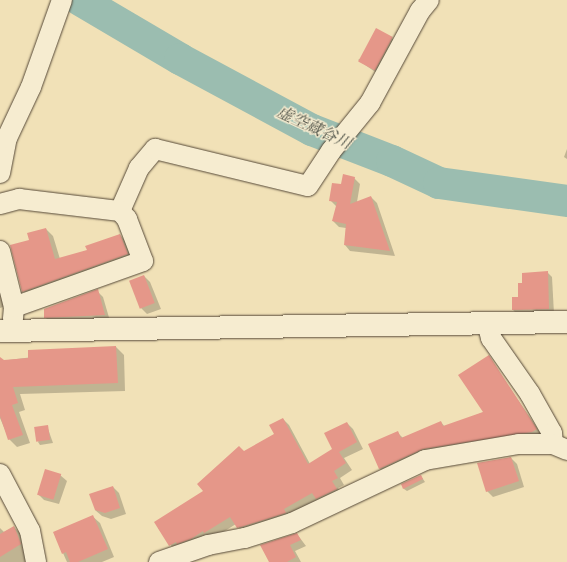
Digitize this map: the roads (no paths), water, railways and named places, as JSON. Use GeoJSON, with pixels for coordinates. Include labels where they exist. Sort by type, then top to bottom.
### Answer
{"type":"FeatureCollection","features":[{"type":"Feature","properties":{"kind":"street"},"geometry":{"type":"LineString","coordinates":[[120,211],[139,168],[155,149],[308,186],[331,152],[370,103],[420,11],[429,0]]}},
{"type":"Feature","properties":{"kind":"street"},"geometry":{"type":"LineString","coordinates":[[0,173],[7,138],[32,87],[61,3]]}},
{"type":"Feature","properties":{"kind":"street"},"geometry":{"type":"LineString","coordinates":[[0,204],[19,200],[120,211],[127,219],[143,261],[14,307]]}},
{"type":"Feature","properties":{"kind":"street"},"geometry":{"type":"LineString","coordinates":[[0,252],[14,307],[6,331],[567,322]]}},
{"type":"Feature","properties":{"kind":"street"},"geometry":{"type":"LineString","coordinates":[[487,323],[491,338],[530,394],[560,447]]}},
{"type":"Feature","properties":{"kind":"street"},"geometry":{"type":"LineString","coordinates":[[159,562],[208,545],[244,538],[292,523],[426,460],[519,444],[560,447]]}},
{"type":"Feature","properties":{"kind":"street"},"geometry":{"type":"LineString","coordinates":[[0,474],[30,531],[36,562]]}},
{"type":"Feature","properties":{"kind":"waterway","name":"虚空蔵谷川"},"geometry":{"type":"LineString","coordinates":[[80,0],[180,59],[312,130],[392,161],[439,183],[567,201]]}}]}
